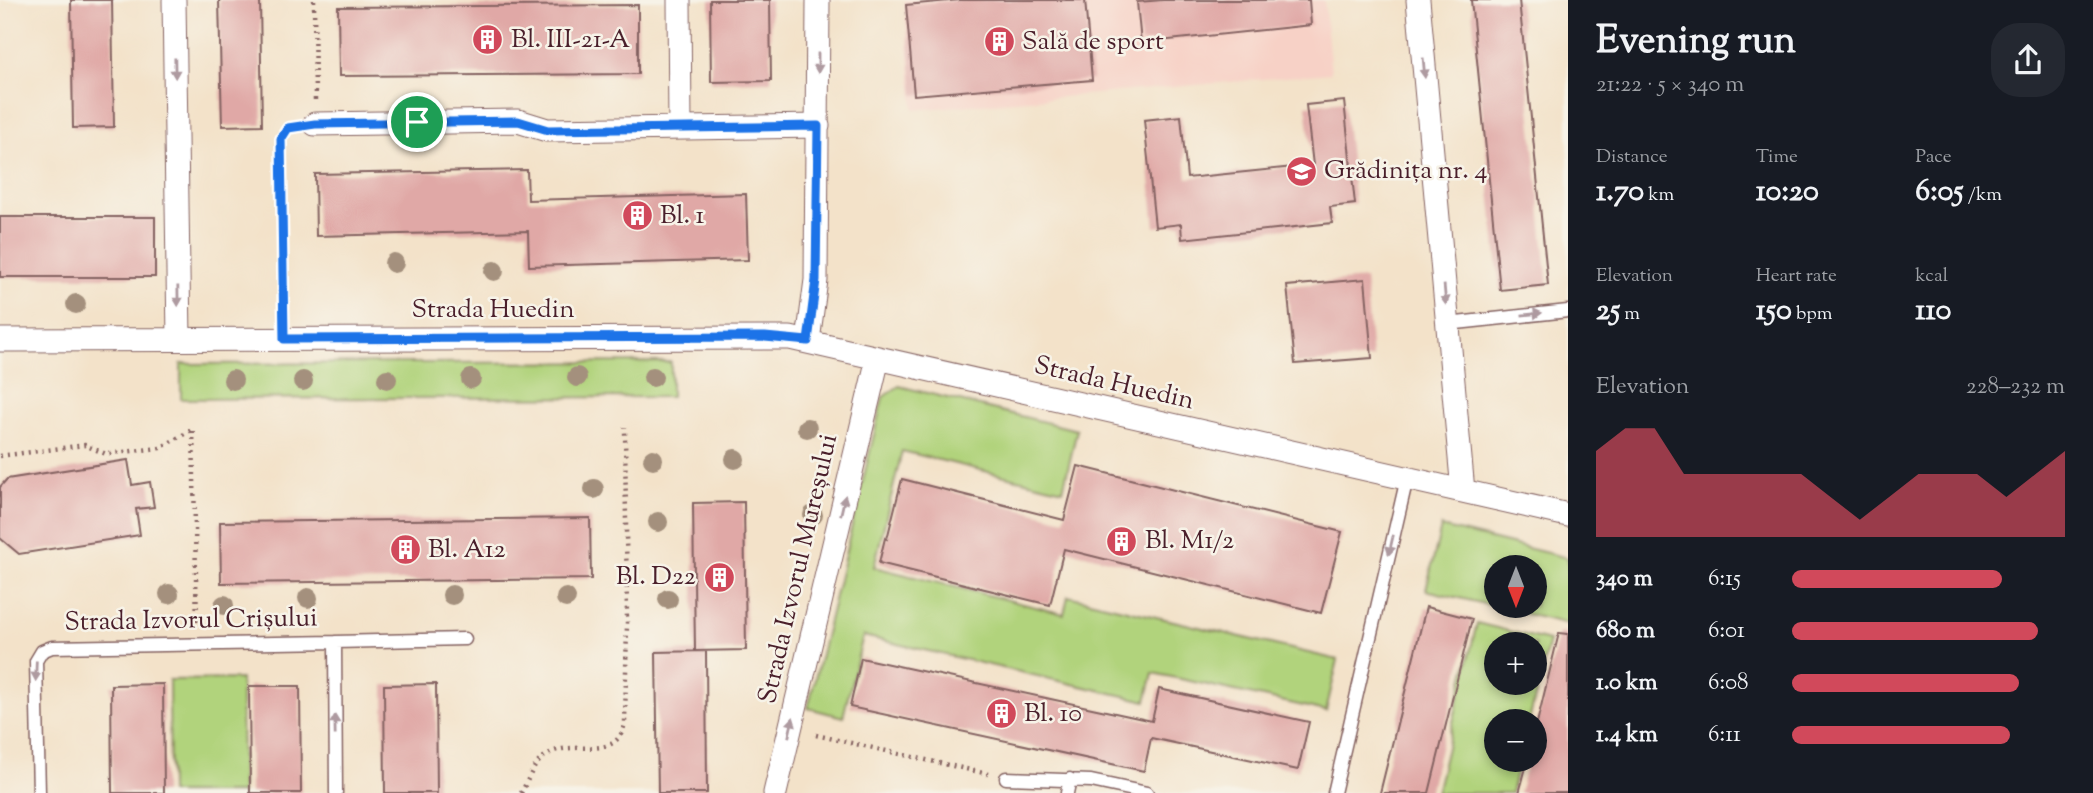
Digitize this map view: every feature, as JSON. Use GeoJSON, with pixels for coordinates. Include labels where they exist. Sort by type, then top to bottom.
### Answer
{"type":"FeatureCollection","features":[{"type":"Feature","properties":{"kind":"street"},"geometry":{"type":"LineString","coordinates":[[174,0],[178,340]]}},
{"type":"Feature","properties":{"kind":"street"},"geometry":{"type":"LineString","coordinates":[[679,0],[680,128]]}},
{"type":"Feature","properties":{"kind":"street"},"geometry":{"type":"LineString","coordinates":[[808,341],[816,280],[818,0]]}},
{"type":"Feature","properties":{"kind":"street"},"geometry":{"type":"LineString","coordinates":[[1418,0],[1463,491]]}},
{"type":"Feature","properties":{"kind":"street"},"geometry":{"type":"LineString","coordinates":[[315,124],[518,121],[548,130],[818,126]]}},
{"type":"Feature","properties":{"kind":"street","name":"Strada Huedin"},"geometry":{"type":"LineString","coordinates":[[0,340],[765,337],[808,341],[1568,515]]}},
{"type":"Feature","properties":{"kind":"street","name":"Strada Izvorul Mureșului"},"geometry":{"type":"LineString","coordinates":[[775,793],[878,358]]}},
{"type":"Feature","properties":{"kind":"lane"},"geometry":{"type":"LineString","coordinates":[[1447,324],[1568,310]]}},
{"type":"Feature","properties":{"kind":"lane"},"geometry":{"type":"LineString","coordinates":[[1334,793],[1407,478]]}},
{"type":"Feature","properties":{"kind":"lane"},"geometry":{"type":"LineString","coordinates":[[335,642],[465,639]]}},
{"type":"Feature","properties":{"kind":"lane","name":"Strada Izvorul Crișului"},"geometry":{"type":"LineString","coordinates":[[38,793],[36,661],[42,651],[52,646],[335,642],[336,793]]}},
{"type":"Feature","properties":{"kind":"lane"},"geometry":{"type":"LineString","coordinates":[[1006,778],[1091,781],[1147,793]]}},
{"type":"Feature","properties":{"kind":"lane"},"geometry":{"type":"LineString","coordinates":[[1067,793],[1070,779]]}},
{"type":"Feature","properties":{"kind":"path"},"geometry":{"type":"LineString","coordinates":[[284,339],[281,139],[288,128],[315,124],[314,0]]}},
{"type":"Feature","properties":{"kind":"path"},"geometry":{"type":"LineString","coordinates":[[521,793],[537,764],[546,755],[556,750],[611,746],[622,736],[625,723],[627,622],[625,427]]}},
{"type":"Feature","properties":{"kind":"path"},"geometry":{"type":"LineString","coordinates":[[0,456],[85,445],[106,454],[160,447],[193,429],[198,644]]}},
{"type":"Feature","properties":{"kind":"path"},"geometry":{"type":"LineString","coordinates":[[790,729],[1006,778]]}},
{"type":"Feature","properties":{"kind":"shaded area"},"geometry":{"type":"Polygon","coordinates":[[[904,0],[1324,0],[1331,73],[914,110],[904,0]]]}},
{"type":"Feature","properties":{"kind":"green space"},"geometry":{"type":"Polygon","coordinates":[[[671,362],[671,397],[181,399],[181,364],[671,362]]]}},
{"type":"Feature","properties":{"kind":"green space"},"geometry":{"type":"Polygon","coordinates":[[[899,386],[1077,430],[1063,490],[902,451],[874,567],[1064,614],[1068,596],[1338,660],[1326,711],[1153,673],[1146,701],[863,636],[843,717],[808,708],[883,397],[899,386]]]}},
{"type":"Feature","properties":{"kind":"green space"},"geometry":{"type":"Polygon","coordinates":[[[1441,527],[1568,558],[1568,624],[1543,618],[1547,618],[1547,555],[1484,555],[1484,604],[1426,590],[1441,527]]]}},
{"type":"Feature","properties":{"kind":"green space"},"geometry":{"type":"Polygon","coordinates":[[[1477,623],[1513,632],[1484,632],[1484,695],[1536,695],[1532,709],[1484,709],[1484,772],[1516,772],[1511,793],[1436,793],[1477,623]]]}},
{"type":"Feature","properties":{"kind":"green space"},"geometry":{"type":"Polygon","coordinates":[[[241,679],[242,793],[170,793],[169,680],[241,679]]]}},
{"type":"Feature","properties":{"kind":"building"},"geometry":{"type":"Polygon","coordinates":[[[71,0],[112,0],[114,127],[73,128],[71,0]]]}},
{"type":"Feature","properties":{"kind":"building"},"geometry":{"type":"Polygon","coordinates":[[[219,0],[260,0],[262,125],[222,126],[219,0]]]}},
{"type":"Feature","properties":{"kind":"building"},"geometry":{"type":"Polygon","coordinates":[[[710,0],[770,0],[771,81],[711,82],[710,0]]]}},
{"type":"Feature","properties":{"kind":"building","name":"Sală de sport"},"geometry":{"type":"Polygon","coordinates":[[[960,0],[1085,0],[1092,80],[914,95],[906,5],[960,0]]]}},
{"type":"Feature","properties":{"kind":"building"},"geometry":{"type":"Polygon","coordinates":[[[1309,0],[1311,25],[1141,43],[1137,2],[1309,0]]]}},
{"type":"Feature","properties":{"kind":"building"},"geometry":{"type":"Polygon","coordinates":[[[1471,0],[1519,0],[1548,285],[1500,290],[1471,0]]]}},
{"type":"Feature","properties":{"kind":"building","name":"Bl. III-21-A"},"geometry":{"type":"Polygon","coordinates":[[[638,5],[638,74],[339,76],[338,7],[638,5]]]}},
{"type":"Feature","properties":{"kind":"building","name":"Grădinița nr. 4"},"geometry":{"type":"Polygon","coordinates":[[[1344,101],[1355,204],[1330,207],[1332,223],[1182,239],[1181,224],[1155,227],[1144,120],[1181,116],[1187,178],[1313,165],[1306,105],[1344,101]]]}},
{"type":"Feature","properties":{"kind":"building"},"geometry":{"type":"Polygon","coordinates":[[[527,170],[528,200],[746,194],[748,260],[529,266],[528,231],[316,236],[315,174],[527,170]]]}},
{"type":"Feature","properties":{"kind":"building"},"geometry":{"type":"Polygon","coordinates":[[[0,217],[155,217],[155,277],[0,277],[0,217]]]}},
{"type":"Feature","properties":{"kind":"building"},"geometry":{"type":"Polygon","coordinates":[[[1365,279],[1372,358],[1295,364],[1287,286],[1365,279]]]}},
{"type":"Feature","properties":{"kind":"building"},"geometry":{"type":"Polygon","coordinates":[[[128,460],[132,485],[150,482],[154,507],[136,509],[140,535],[19,554],[0,538],[0,487],[7,479],[128,460]]]}},
{"type":"Feature","properties":{"kind":"building","name":"Bl. M1/2"},"geometry":{"type":"Polygon","coordinates":[[[1078,466],[1342,532],[1321,613],[1064,549],[1050,605],[879,563],[902,479],[1064,520],[1078,466]]]}},
{"type":"Feature","properties":{"kind":"building"},"geometry":{"type":"Polygon","coordinates":[[[744,502],[746,650],[695,651],[693,503],[744,502]]]}},
{"type":"Feature","properties":{"kind":"building","name":"Bl. A12"},"geometry":{"type":"Polygon","coordinates":[[[590,518],[591,579],[221,583],[220,522],[590,518]]]}},
{"type":"Feature","properties":{"kind":"building"},"geometry":{"type":"Polygon","coordinates":[[[1426,607],[1472,619],[1429,793],[1380,793],[1426,607]]]}},
{"type":"Feature","properties":{"kind":"building"},"geometry":{"type":"Polygon","coordinates":[[[1559,633],[1568,634],[1568,793],[1519,793],[1525,772],[1547,772],[1547,709],[1540,709],[1544,695],[1547,695],[1547,682],[1559,633]]]}},
{"type":"Feature","properties":{"kind":"building"},"geometry":{"type":"Polygon","coordinates":[[[706,651],[707,793],[658,793],[656,652],[706,651]]]}},
{"type":"Feature","properties":{"kind":"building","name":"Bl. 10"},"geometry":{"type":"Polygon","coordinates":[[[861,658],[1152,721],[1159,689],[1309,722],[1298,770],[1151,738],[1144,771],[850,707],[861,658]]]}},
{"type":"Feature","properties":{"kind":"building"},"geometry":{"type":"Polygon","coordinates":[[[163,684],[164,793],[112,793],[111,685],[163,684]]]}},
{"type":"Feature","properties":{"kind":"building"},"geometry":{"type":"Polygon","coordinates":[[[436,684],[437,793],[385,793],[384,685],[436,684]]]}},
{"type":"Feature","properties":{"kind":"building"},"geometry":{"type":"Polygon","coordinates":[[[249,686],[300,686],[301,793],[250,793],[249,686]]]}},
{"type":"Feature","properties":{"kind":"place","name":"Bl. III-21-A"},"geometry":{"type":"Point","coordinates":[488,40]}},
{"type":"Feature","properties":{"kind":"place","name":"Sală de sport"},"geometry":{"type":"Point","coordinates":[999,42]}},
{"type":"Feature","properties":{"kind":"place","name":"Grădinița nr. 4"},"geometry":{"type":"Point","coordinates":[1301,171]}},
{"type":"Feature","properties":{"kind":"place","name":"Bl. 1"},"geometry":{"type":"Point","coordinates":[637,216]}},
{"type":"Feature","properties":{"kind":"place","name":"Bl. M1/2"},"geometry":{"type":"Point","coordinates":[1122,541]}},
{"type":"Feature","properties":{"kind":"place","name":"Bl. A12"},"geometry":{"type":"Point","coordinates":[405,550]}},
{"type":"Feature","properties":{"kind":"place","name":"Bl. D22"},"geometry":{"type":"Point","coordinates":[719,577]}},
{"type":"Feature","properties":{"kind":"place","name":"Bl. 10"},"geometry":{"type":"Point","coordinates":[1001,714]}},
{"type":"Feature","properties":{"kind":"route"},"geometry":{"type":"LineString","coordinates":[[518,121],[548,130],[818,126],[816,280],[808,341],[765,337],[284,339],[281,139],[288,128],[297,125],[417,122],[518,121]]}}]}
